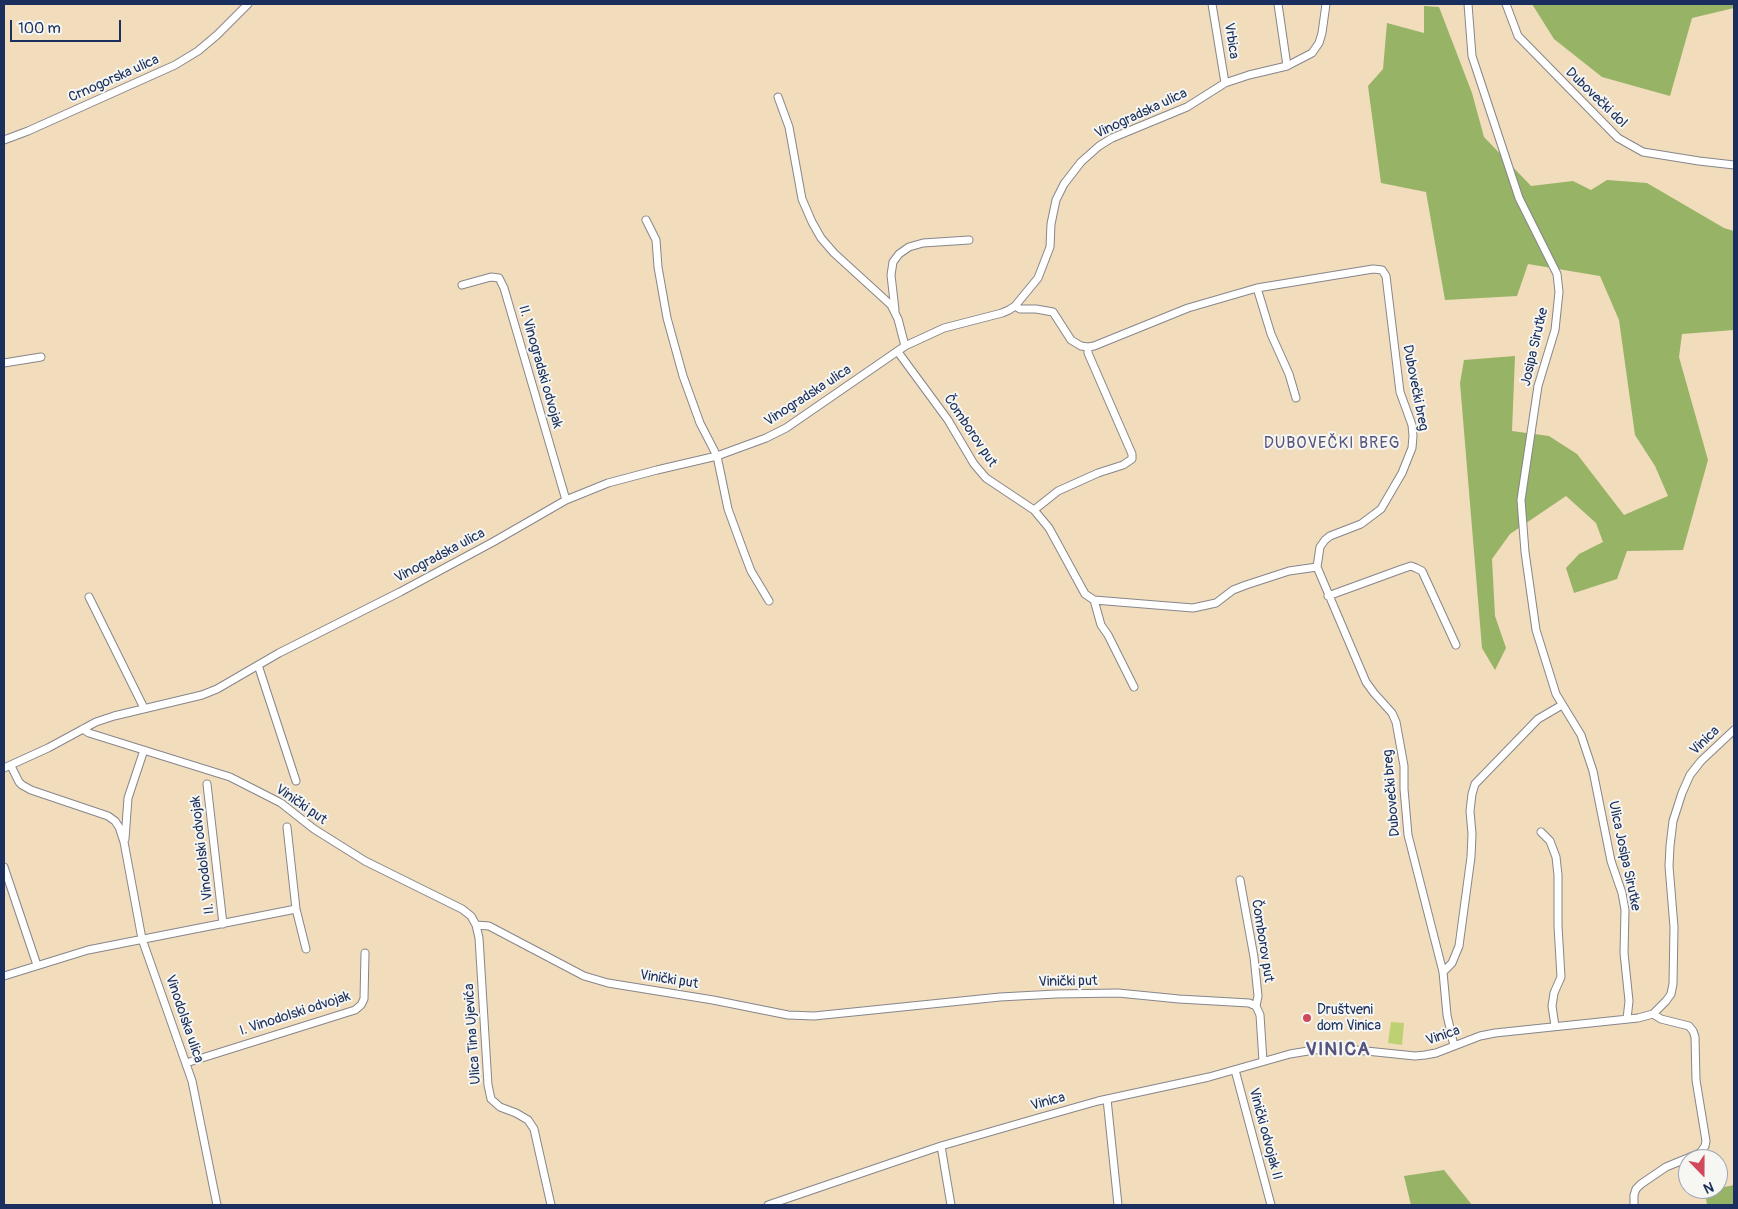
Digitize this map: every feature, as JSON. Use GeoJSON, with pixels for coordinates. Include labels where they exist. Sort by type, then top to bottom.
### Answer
{"type":"FeatureCollection","features":[{"type":"Feature","properties":{"kind":"street","name":"Crnogorska ulica"},"geometry":{"type":"LineString","coordinates":[[4,140],[175,65],[198,51],[248,4]]}},
{"type":"Feature","properties":{"kind":"street","name":"Vrbica"},"geometry":{"type":"LineString","coordinates":[[1212,4],[1225,83]]}},
{"type":"Feature","properties":{"kind":"street"},"geometry":{"type":"LineString","coordinates":[[1278,4],[1287,66]]}},
{"type":"Feature","properties":{"kind":"street","name":"Vinogradska ulica"},"geometry":{"type":"LineString","coordinates":[[7,767],[96,722],[144,708],[202,695],[400,592],[566,500],[608,483],[717,456],[744,447],[786,428],[905,346],[944,328],[1002,313],[1015,306],[1038,278],[1050,247],[1051,224],[1056,200],[1064,184],[1081,162],[1099,146],[1112,138],[1187,107],[1225,83],[1248,75],[1287,66],[1312,53],[1319,43],[1322,33],[1326,4]]}},
{"type":"Feature","properties":{"kind":"street","name":"Josipa Sirutke"},"geometry":{"type":"LineString","coordinates":[[1468,4],[1472,56],[1519,198],[1557,274],[1560,292],[1555,330],[1538,386],[1521,500],[1536,630],[1556,694],[1562,705]]}},
{"type":"Feature","properties":{"kind":"street","name":"Dubovečki dol"},"geometry":{"type":"LineString","coordinates":[[1506,4],[1518,36],[1618,138],[1643,152],[1734,165]]}},
{"type":"Feature","properties":{"kind":"street"},"geometry":{"type":"LineString","coordinates":[[778,97],[790,127],[802,199],[821,238],[834,253],[891,305],[895,311]]}},
{"type":"Feature","properties":{"kind":"street"},"geometry":{"type":"LineString","coordinates":[[646,220],[656,240],[658,267],[667,318],[683,376],[700,423],[717,456],[724,494],[751,571],[769,601]]}},
{"type":"Feature","properties":{"kind":"street"},"geometry":{"type":"LineString","coordinates":[[905,346],[895,311],[891,276],[894,262],[899,254],[909,247],[923,243],[969,240]]}},
{"type":"Feature","properties":{"kind":"street","name":"Dubovečki breg"},"geometry":{"type":"LineString","coordinates":[[1088,347],[1188,308],[1257,288],[1373,269],[1382,270],[1386,276],[1400,392],[1412,425],[1412,448],[1402,473],[1381,509],[1361,524],[1324,540],[1320,547],[1317,566],[1328,596],[1366,682],[1392,713],[1396,722],[1404,766],[1408,835],[1443,972],[1447,1015],[1454,1046]]}},
{"type":"Feature","properties":{"kind":"street","name":"II. Vinogradski odvojak"},"geometry":{"type":"LineString","coordinates":[[462,285],[491,277],[499,278],[504,288],[566,500]]}},
{"type":"Feature","properties":{"kind":"street"},"geometry":{"type":"LineString","coordinates":[[1257,288],[1271,334],[1289,374],[1296,398]]}},
{"type":"Feature","properties":{"kind":"street"},"geometry":{"type":"LineString","coordinates":[[1015,306],[1020,309],[1052,312],[1071,340],[1081,346],[1088,347],[1088,353],[1132,454],[1132,460],[1123,465],[1098,472],[1058,491],[1034,510]]}},
{"type":"Feature","properties":{"kind":"street","name":"Čomborov put"},"geometry":{"type":"LineString","coordinates":[[898,352],[944,414],[974,464],[986,478],[1034,510],[1049,528],[1085,594],[1094,600],[1101,625],[1134,687]]}},
{"type":"Feature","properties":{"kind":"street"},"geometry":{"type":"LineString","coordinates":[[4,363],[41,357]]}},
{"type":"Feature","properties":{"kind":"street"},"geometry":{"type":"LineString","coordinates":[[1094,600],[1193,608],[1216,603],[1233,590],[1246,584],[1289,571],[1317,566]]}},
{"type":"Feature","properties":{"kind":"street"},"geometry":{"type":"LineString","coordinates":[[1328,596],[1411,566],[1422,571],[1456,645]]}},
{"type":"Feature","properties":{"kind":"street"},"geometry":{"type":"LineString","coordinates":[[89,597],[144,708]]}},
{"type":"Feature","properties":{"kind":"street"},"geometry":{"type":"LineString","coordinates":[[258,665],[296,781]]}},
{"type":"Feature","properties":{"kind":"street"},"geometry":{"type":"LineString","coordinates":[[1443,972],[1452,963],[1459,946],[1471,858],[1472,834],[1470,811],[1475,784],[1538,718],[1562,705]]}},
{"type":"Feature","properties":{"kind":"street","name":"Ulica Josipa Sirutke"},"geometry":{"type":"LineString","coordinates":[[1562,705],[1581,736],[1593,771],[1611,862],[1622,893],[1625,910],[1624,954],[1629,1000],[1627,1019]]}},
{"type":"Feature","properties":{"kind":"street","name":"Vinički put"},"geometry":{"type":"LineString","coordinates":[[83,729],[90,733],[230,778],[269,796],[281,803],[314,830],[339,846],[462,909],[471,916],[476,925],[489,926],[584,976],[608,983],[713,1000],[788,1015],[814,1016],[1000,997],[1056,994],[1118,993],[1249,1003],[1256,1006]]}},
{"type":"Feature","properties":{"kind":"street","name":"Vinica"},"geometry":{"type":"LineString","coordinates":[[768,1205],[941,1146],[1107,1099],[1209,1077],[1296,1052],[1328,1048],[1415,1056],[1436,1053],[1480,1036],[1627,1019],[1653,1014],[1671,994],[1673,984],[1674,927],[1669,866],[1673,821],[1690,775],[1701,761],[1734,730]]}},
{"type":"Feature","properties":{"kind":"street","name":"Vinodolska ulica"},"geometry":{"type":"LineString","coordinates":[[124,842],[128,798],[144,750]]}},
{"type":"Feature","properties":{"kind":"street","name":"Vinodolska ulica"},"geometry":{"type":"LineString","coordinates":[[7,767],[19,782],[31,790],[108,816],[115,821],[119,828],[124,842],[142,939],[186,1062],[197,1102],[218,1205]]}},
{"type":"Feature","properties":{"kind":"street","name":"II. Vinodolski odvojak"},"geometry":{"type":"LineString","coordinates":[[207,784],[223,924]]}},
{"type":"Feature","properties":{"kind":"street"},"geometry":{"type":"LineString","coordinates":[[287,827],[296,908],[306,949]]}},
{"type":"Feature","properties":{"kind":"street"},"geometry":{"type":"LineString","coordinates":[[1541,832],[1550,841],[1556,857],[1558,875],[1561,977],[1552,1006],[1555,1026]]}},
{"type":"Feature","properties":{"kind":"street"},"geometry":{"type":"LineString","coordinates":[[4,867],[37,965]]}},
{"type":"Feature","properties":{"kind":"street","name":"Čomborov put"},"geometry":{"type":"LineString","coordinates":[[1240,880],[1254,956],[1258,996],[1256,1006]]}},
{"type":"Feature","properties":{"kind":"street","name":"II. Vinodolski odvojak"},"geometry":{"type":"LineString","coordinates":[[4,976],[88,950],[296,908]]}},
{"type":"Feature","properties":{"kind":"street","name":"Ulica Tina Ujevića"},"geometry":{"type":"LineString","coordinates":[[476,925],[479,938],[488,1085],[491,1099],[500,1107],[528,1120],[534,1128],[551,1205]]}},
{"type":"Feature","properties":{"kind":"street","name":"I. Vinodolski odvojak"},"geometry":{"type":"LineString","coordinates":[[186,1062],[354,1010],[361,1006],[364,999],[365,953]]}},
{"type":"Feature","properties":{"kind":"street"},"geometry":{"type":"LineString","coordinates":[[1256,1006],[1260,1015],[1263,1061]]}},
{"type":"Feature","properties":{"kind":"street"},"geometry":{"type":"LineString","coordinates":[[1634,1205],[1634,1195],[1636,1189],[1641,1184],[1666,1167],[1700,1153],[1706,1141],[1696,1080],[1695,1037],[1693,1031],[1689,1026],[1661,1019],[1653,1014]]}},
{"type":"Feature","properties":{"kind":"street","name":"Vinički odvojak II"},"geometry":{"type":"LineString","coordinates":[[1235,1070],[1271,1205]]}},
{"type":"Feature","properties":{"kind":"street"},"geometry":{"type":"LineString","coordinates":[[1107,1099],[1118,1205]]}},
{"type":"Feature","properties":{"kind":"street"},"geometry":{"type":"LineString","coordinates":[[941,1146],[950,1205]]}},
{"type":"Feature","properties":{"kind":"green space"},"geometry":{"type":"Polygon","coordinates":[[[1532,4],[1734,4],[1734,8],[1692,18],[1670,96],[1602,77],[1554,39],[1532,4]]]}},
{"type":"Feature","properties":{"kind":"green space"},"geometry":{"type":"Polygon","coordinates":[[[1424,6],[1439,7],[1472,93],[1484,137],[1531,186],[1573,181],[1591,190],[1607,180],[1647,183],[1724,228],[1734,231],[1734,330],[1682,334],[1679,357],[1708,460],[1683,550],[1627,551],[1617,579],[1574,593],[1566,568],[1579,554],[1603,542],[1596,523],[1566,496],[1510,534],[1492,559],[1495,616],[1506,648],[1495,670],[1482,648],[1460,383],[1464,360],[1515,356],[1512,431],[1549,436],[1577,454],[1624,515],[1668,496],[1655,466],[1635,435],[1619,320],[1600,276],[1528,264],[1517,296],[1445,300],[1426,192],[1381,183],[1368,86],[1383,69],[1387,23],[1424,33],[1424,6]]]}},
{"type":"Feature","properties":{"kind":"green space"},"geometry":{"type":"Polygon","coordinates":[[[1391,1022],[1404,1023],[1402,1045],[1388,1043],[1391,1022]]]}},
{"type":"Feature","properties":{"kind":"green space"},"geometry":{"type":"Polygon","coordinates":[[[1444,1170],[1472,1205],[1411,1205],[1404,1176],[1444,1170]]]}},
{"type":"Feature","properties":{"kind":"green space"},"geometry":{"type":"Polygon","coordinates":[[[1734,1185],[1734,1205],[1707,1205],[1706,1199],[1728,1199],[1728,1186],[1734,1185]]]}},
{"type":"Feature","properties":{"kind":"place","name":"Društveni dom Vinica"},"geometry":{"type":"Point","coordinates":[1307,1018]}},
{"type":"Feature","properties":{"kind":"district","name":"DUBOVEČKI BREG"},"geometry":{"type":"Point","coordinates":[1332,444]}},
{"type":"Feature","properties":{"kind":"district","name":"VINICA"},"geometry":{"type":"Point","coordinates":[1338,1050]}}]}
